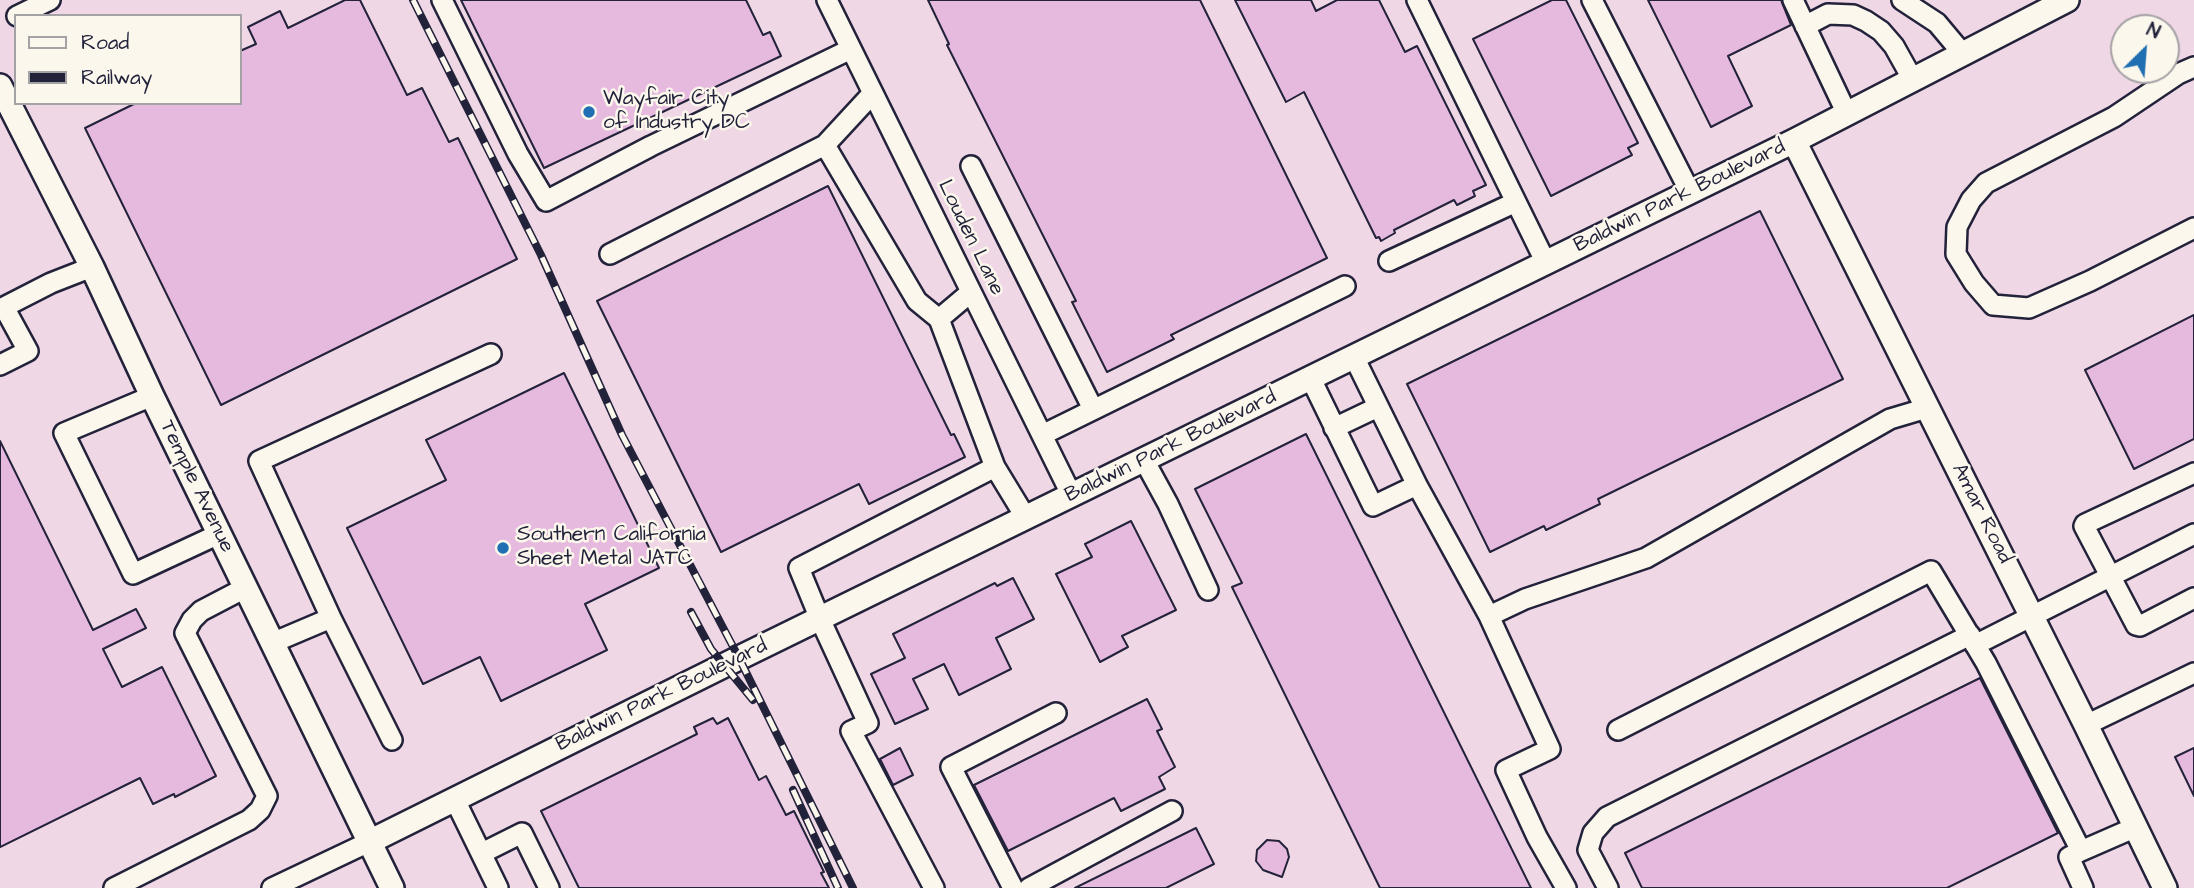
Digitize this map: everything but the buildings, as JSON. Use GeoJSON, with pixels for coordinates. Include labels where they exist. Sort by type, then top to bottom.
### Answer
{"type":"FeatureCollection","features":[{"type":"Feature","properties":{"kind":"main road","name":"Baldwin Park Boulevard"},"geometry":{"type":"LineString","coordinates":[[369,842],[1794,141],[2067,0]]}},
{"type":"Feature","properties":{"kind":"main road","name":"Temple Avenue"},"geometry":{"type":"LineString","coordinates":[[0,86],[92,267],[392,888]]}},
{"type":"Feature","properties":{"kind":"main road","name":"Amar Road"},"geometry":{"type":"LineString","coordinates":[[1794,141],[2165,888]]}},
{"type":"Feature","properties":{"kind":"street"},"geometry":{"type":"LineString","coordinates":[[20,14],[50,0]]}},
{"type":"Feature","properties":{"kind":"street"},"geometry":{"type":"LineString","coordinates":[[442,0],[518,155],[546,201],[851,49]]}},
{"type":"Feature","properties":{"kind":"street","name":"Louden Lane"},"geometry":{"type":"LineString","coordinates":[[827,0],[1072,496]]}},
{"type":"Feature","properties":{"kind":"street"},"geometry":{"type":"LineString","coordinates":[[1417,0],[1546,263]]}},
{"type":"Feature","properties":{"kind":"street"},"geometry":{"type":"LineString","coordinates":[[1592,0],[1690,192]]}},
{"type":"Feature","properties":{"kind":"street"},"geometry":{"type":"LineString","coordinates":[[1793,0],[1847,114]]}},
{"type":"Feature","properties":{"kind":"street"},"geometry":{"type":"LineString","coordinates":[[1902,0],[1937,23],[1963,54]]}},
{"type":"Feature","properties":{"kind":"street"},"geometry":{"type":"LineString","coordinates":[[1805,26],[1828,14],[1853,15],[1866,21],[1881,31],[1894,46],[1913,80]]}},
{"type":"Feature","properties":{"kind":"street"},"geometry":{"type":"LineString","coordinates":[[2194,67],[2178,74],[2114,117],[1986,183],[1970,200],[1957,227],[1956,254],[1974,283],[1993,305],[2029,308],[2090,281],[2194,228]]}},
{"type":"Feature","properties":{"kind":"street"},"geometry":{"type":"LineString","coordinates":[[610,254],[825,145],[873,93]]}},
{"type":"Feature","properties":{"kind":"street"},"geometry":{"type":"LineString","coordinates":[[825,145],[917,301],[939,319],[995,467],[1026,519]]}},
{"type":"Feature","properties":{"kind":"street"},"geometry":{"type":"LineString","coordinates":[[971,166],[1093,410]]}},
{"type":"Feature","properties":{"kind":"street"},"geometry":{"type":"LineString","coordinates":[[1389,261],[1516,202]]}},
{"type":"Feature","properties":{"kind":"street"},"geometry":{"type":"LineString","coordinates":[[0,365],[28,352],[2,303],[92,267]]}},
{"type":"Feature","properties":{"kind":"street"},"geometry":{"type":"LineString","coordinates":[[1042,435],[1345,286]]}},
{"type":"Feature","properties":{"kind":"street"},"geometry":{"type":"LineString","coordinates":[[939,319],[971,292]]}},
{"type":"Feature","properties":{"kind":"street"},"geometry":{"type":"LineString","coordinates":[[392,740],[331,618],[259,461],[491,354]]}},
{"type":"Feature","properties":{"kind":"street"},"geometry":{"type":"LineString","coordinates":[[1354,357],[1417,485],[1489,616],[1550,749],[1507,770],[1537,837],[1566,888]]}},
{"type":"Feature","properties":{"kind":"street"},"geometry":{"type":"LineString","coordinates":[[1311,379],[1373,506],[1417,485]]}},
{"type":"Feature","properties":{"kind":"street"},"geometry":{"type":"LineString","coordinates":[[152,396],[64,433],[133,574],[219,534]]}},
{"type":"Feature","properties":{"kind":"street"},"geometry":{"type":"LineString","coordinates":[[1334,428],[1378,407]]}},
{"type":"Feature","properties":{"kind":"street"},"geometry":{"type":"LineString","coordinates":[[1489,616],[1525,599],[1646,558],[1891,419],[1927,408]]}},
{"type":"Feature","properties":{"kind":"street"},"geometry":{"type":"LineString","coordinates":[[1144,460],[1208,590]]}},
{"type":"Feature","properties":{"kind":"street"},"geometry":{"type":"LineString","coordinates":[[934,888],[851,732],[868,723],[799,568],[995,467]]}},
{"type":"Feature","properties":{"kind":"street"},"geometry":{"type":"LineString","coordinates":[[2194,472],[2084,526],[2138,626],[2194,598]]}},
{"type":"Feature","properties":{"kind":"street"},"geometry":{"type":"LineString","coordinates":[[1608,888],[1588,850],[1593,833],[1608,817],[1973,640],[2033,618],[2194,534]]}},
{"type":"Feature","properties":{"kind":"street"},"geometry":{"type":"LineString","coordinates":[[1618,730],[1931,571],[1973,640],[2081,851]]}},
{"type":"Feature","properties":{"kind":"street"},"geometry":{"type":"LineString","coordinates":[[114,888],[249,820],[260,810],[267,796],[185,633],[201,611],[245,588]]}},
{"type":"Feature","properties":{"kind":"street"},"geometry":{"type":"LineString","coordinates":[[272,643],[331,618]]}},
{"type":"Feature","properties":{"kind":"street"},"geometry":{"type":"LineString","coordinates":[[2086,725],[2194,673]]}},
{"type":"Feature","properties":{"kind":"street"},"geometry":{"type":"LineString","coordinates":[[1013,888],[951,767],[1056,713]]}},
{"type":"Feature","properties":{"kind":"street"},"geometry":{"type":"LineString","coordinates":[[455,800],[498,888]]}},
{"type":"Feature","properties":{"kind":"street"},"geometry":{"type":"LineString","coordinates":[[1029,888],[1172,811]]}},
{"type":"Feature","properties":{"kind":"street"},"geometry":{"type":"LineString","coordinates":[[2083,888],[2069,857],[2136,827]]}},
{"type":"Feature","properties":{"kind":"street"},"geometry":{"type":"LineString","coordinates":[[482,853],[522,833],[549,888]]}},
{"type":"Feature","properties":{"kind":"street","name":"Baldwin Park Boulevard"},"geometry":{"type":"LineString","coordinates":[[272,888],[369,842]]}},
{"type":"Feature","properties":{"kind":"shaded area"},"geometry":{"type":"Polygon","coordinates":[[[0,0],[2194,0],[2194,888],[0,888],[0,0]]]}},
{"type":"Feature","properties":{"kind":"railway"},"geometry":{"type":"LineString","coordinates":[[413,0],[541,255],[622,435],[739,658],[853,888]]}},
{"type":"Feature","properties":{"kind":"railway"},"geometry":{"type":"LineString","coordinates":[[691,612],[711,649],[753,700]]}},
{"type":"Feature","properties":{"kind":"railway"},"geometry":{"type":"LineString","coordinates":[[793,790],[838,888]]}},
{"type":"Feature","properties":{"kind":"place","name":"Wayfair City of Industry DC"},"geometry":{"type":"Point","coordinates":[589,112]}},
{"type":"Feature","properties":{"kind":"place","name":"Southern California Sheet Metal JATC"},"geometry":{"type":"Point","coordinates":[503,548]}}]}
